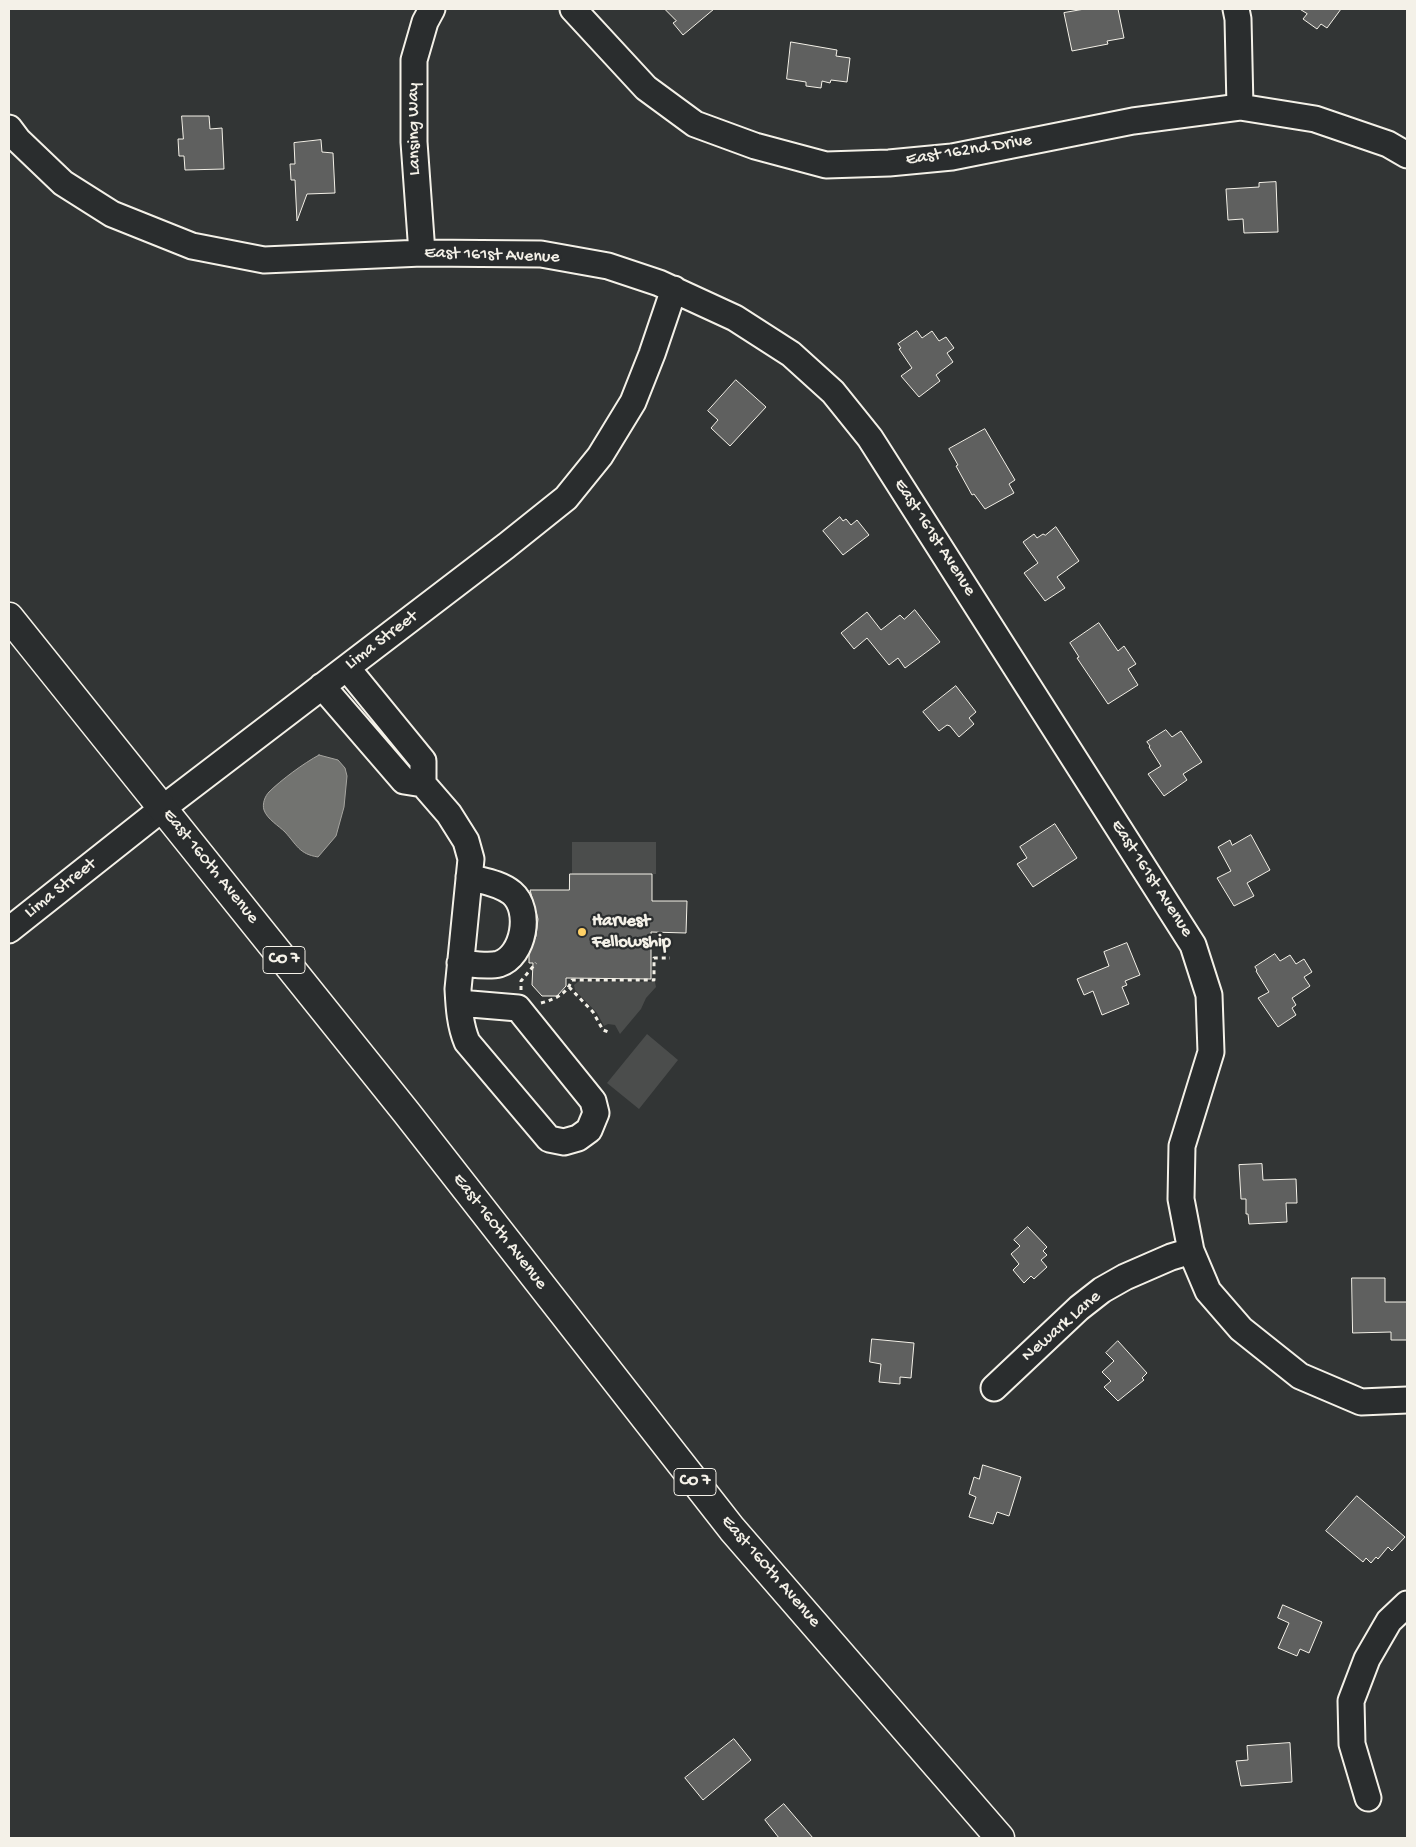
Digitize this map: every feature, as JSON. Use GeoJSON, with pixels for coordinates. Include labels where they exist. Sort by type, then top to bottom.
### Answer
{"type":"FeatureCollection","features":[{"type":"Feature","properties":{"kind":"main road","name":"East 160th Avenue"},"geometry":{"type":"LineString","coordinates":[[9,617],[406,1112],[732,1530],[1000,1838]]}},
{"type":"Feature","properties":{"kind":"street","name":"Lansing Way"},"geometry":{"type":"LineString","coordinates":[[422,253],[414,142],[414,60],[425,22],[432,9]]}},
{"type":"Feature","properties":{"kind":"street","name":"East 162nd Drive"},"geometry":{"type":"LineString","coordinates":[[573,9],[646,88],[694,124],[755,146],[826,165],[889,163],[952,157],[1132,121],[1240,107],[1315,119],[1388,144],[1407,155]]}},
{"type":"Feature","properties":{"kind":"street"},"geometry":{"type":"LineString","coordinates":[[1236,9],[1238,19],[1240,107]]}},
{"type":"Feature","properties":{"kind":"street","name":"East 161st Avenue"},"geometry":{"type":"LineString","coordinates":[[9,128],[18,140],[63,183],[112,214],[192,246],[264,260],[422,253],[541,254],[608,266],[674,289],[736,318],[791,354],[833,392],[870,438],[1193,945],[1209,995],[1211,1052],[1182,1146],[1181,1199],[1190,1251],[1208,1291],[1241,1329],[1300,1376],[1361,1402],[1407,1400]]}},
{"type":"Feature","properties":{"kind":"street","name":"Lima Street"},"geometry":{"type":"LineString","coordinates":[[9,930],[163,808],[566,498],[600,456],[633,402],[674,289]]}},
{"type":"Feature","properties":{"kind":"street"},"geometry":{"type":"LineString","coordinates":[[347,668],[423,761],[423,784]]}},
{"type":"Feature","properties":{"kind":"street"},"geometry":{"type":"LineString","coordinates":[[322,686],[404,781],[423,784],[449,814],[466,841],[470,860],[458,989],[459,1003],[461,1027],[467,1042],[549,1139],[564,1142],[578,1138],[589,1130],[596,1113],[593,1101],[518,1008],[459,1003]]}},
{"type":"Feature","properties":{"kind":"street"},"geometry":{"type":"LineString","coordinates":[[460,963],[497,965],[510,959],[522,939],[523,912],[512,892],[497,884],[469,877]]}},
{"type":"Feature","properties":{"kind":"street","name":"Newark Lane"},"geometry":{"type":"LineString","coordinates":[[994,1388],[1078,1308],[1102,1290],[1125,1277],[1190,1251]]}},
{"type":"Feature","properties":{"kind":"street"},"geometry":{"type":"LineString","coordinates":[[1368,1798],[1352,1744],[1351,1701],[1367,1659],[1389,1621],[1407,1604]]}},
{"type":"Feature","properties":{"kind":"path"},"geometry":{"type":"LineString","coordinates":[[535,1004],[558,998],[569,987],[572,980],[654,980],[654,958],[670,958]]}},
{"type":"Feature","properties":{"kind":"path"},"geometry":{"type":"LineString","coordinates":[[523,996],[521,981],[536,964]]}},
{"type":"Feature","properties":{"kind":"path"},"geometry":{"type":"LineString","coordinates":[[569,987],[593,1012],[603,1030],[611,1033]]}},
{"type":"Feature","properties":{"kind":"shaded area"},"geometry":{"type":"Polygon","coordinates":[[[319,755],[338,760],[345,768],[347,776],[344,807],[336,836],[318,857],[302,851],[273,822],[264,810],[263,805],[266,796],[274,787],[319,755]]]}},
{"type":"Feature","properties":{"kind":"shaded area"},"geometry":{"type":"Polygon","coordinates":[[[572,842],[656,842],[656,874],[572,874],[572,842]]]}},
{"type":"Feature","properties":{"kind":"shaded area"},"geometry":{"type":"Polygon","coordinates":[[[579,981],[655,982],[656,987],[620,1034],[615,1025],[608,1024],[604,1026],[597,1013],[575,990],[574,985],[579,981]]]}},
{"type":"Feature","properties":{"kind":"shaded area"},"geometry":{"type":"Polygon","coordinates":[[[647,1034],[678,1060],[639,1109],[607,1083],[647,1034]]]}},
{"type":"Feature","properties":{"kind":"building"},"geometry":{"type":"Polygon","coordinates":[[[665,9],[714,9],[683,35],[673,23],[676,21],[665,9]]]}},
{"type":"Feature","properties":{"kind":"building"},"geometry":{"type":"Polygon","coordinates":[[[1085,9],[1118,9],[1124,38],[1107,41],[1108,44],[1072,51],[1064,13],[1085,9]]]}},
{"type":"Feature","properties":{"kind":"building"},"geometry":{"type":"Polygon","coordinates":[[[1300,9],[1341,9],[1327,28],[1321,24],[1317,29],[1303,19],[1307,14],[1300,9]]]}},
{"type":"Feature","properties":{"kind":"building"},"geometry":{"type":"Polygon","coordinates":[[[791,42],[837,50],[836,56],[850,58],[847,82],[831,80],[830,83],[822,81],[821,88],[806,86],[806,82],[787,79],[791,42]]]}},
{"type":"Feature","properties":{"kind":"building"},"geometry":{"type":"Polygon","coordinates":[[[182,116],[209,116],[210,129],[222,128],[224,169],[185,170],[184,156],[179,156],[178,139],[183,139],[182,116]]]}},
{"type":"Feature","properties":{"kind":"building"},"geometry":{"type":"Polygon","coordinates":[[[321,140],[322,152],[333,153],[335,193],[307,194],[297,221],[295,180],[291,180],[290,164],[295,164],[294,143],[321,140]]]}},
{"type":"Feature","properties":{"kind":"building"},"geometry":{"type":"Polygon","coordinates":[[[1276,182],[1278,232],[1244,233],[1243,219],[1228,220],[1226,189],[1259,187],[1259,183],[1276,182]]]}},
{"type":"Feature","properties":{"kind":"building"},"geometry":{"type":"Polygon","coordinates":[[[917,331],[922,338],[932,331],[939,341],[946,337],[954,348],[947,353],[953,362],[936,375],[940,381],[919,397],[901,376],[912,368],[899,349],[901,348],[898,344],[917,331]]]}},
{"type":"Feature","properties":{"kind":"building"},"geometry":{"type":"Polygon","coordinates":[[[736,380],[766,407],[730,446],[711,428],[718,420],[708,411],[736,380]]]}},
{"type":"Feature","properties":{"kind":"building"},"geometry":{"type":"Polygon","coordinates":[[[985,429],[1015,480],[1009,484],[1014,493],[985,509],[974,494],[972,495],[949,449],[985,429]]]}},
{"type":"Feature","properties":{"kind":"building"},"geometry":{"type":"Polygon","coordinates":[[[840,517],[843,521],[846,519],[851,525],[857,520],[869,535],[843,555],[823,531],[840,517]]]}},
{"type":"Feature","properties":{"kind":"building"},"geometry":{"type":"Polygon","coordinates":[[[1056,527],[1079,561],[1057,577],[1065,588],[1045,601],[1024,573],[1038,563],[1023,542],[1034,534],[1037,538],[1043,534],[1045,535],[1056,527]]]}},
{"type":"Feature","properties":{"kind":"building"},"geometry":{"type":"Polygon","coordinates":[[[915,610],[940,642],[905,668],[898,658],[889,665],[867,638],[854,649],[841,633],[867,612],[881,630],[900,615],[904,619],[915,610]]]}},
{"type":"Feature","properties":{"kind":"building"},"geometry":{"type":"Polygon","coordinates":[[[1099,623],[1118,651],[1124,646],[1136,664],[1128,669],[1138,685],[1108,704],[1077,658],[1079,657],[1070,643],[1099,623]]]}},
{"type":"Feature","properties":{"kind":"building"},"geometry":{"type":"Polygon","coordinates":[[[956,686],[976,712],[969,718],[974,724],[959,737],[947,725],[939,731],[923,712],[956,686]]]}},
{"type":"Feature","properties":{"kind":"building"},"geometry":{"type":"Polygon","coordinates":[[[1166,730],[1172,737],[1181,731],[1202,762],[1183,774],[1187,780],[1164,796],[1148,774],[1161,766],[1147,742],[1166,730]]]}},
{"type":"Feature","properties":{"kind":"building"},"geometry":{"type":"Polygon","coordinates":[[[1055,824],[1077,858],[1033,887],[1017,864],[1027,858],[1020,847],[1055,824]]]}},
{"type":"Feature","properties":{"kind":"building"},"geometry":{"type":"Polygon","coordinates":[[[1251,835],[1270,870],[1247,883],[1254,896],[1234,906],[1217,878],[1231,871],[1218,847],[1230,840],[1232,845],[1251,835]]]}},
{"type":"Feature","properties":{"kind":"building","name":"Harvest Fellowship"},"geometry":{"type":"Polygon","coordinates":[[[570,874],[652,874],[652,901],[687,901],[686,933],[651,932],[651,979],[566,978],[566,986],[557,996],[542,996],[532,985],[533,963],[529,963],[529,954],[536,936],[538,919],[530,890],[569,890],[570,874]]]}},
{"type":"Feature","properties":{"kind":"building"},"geometry":{"type":"Polygon","coordinates":[[[1127,943],[1140,975],[1125,981],[1127,985],[1122,987],[1129,1004],[1102,1015],[1093,991],[1084,995],[1077,979],[1109,966],[1104,952],[1127,943]]]}},
{"type":"Feature","properties":{"kind":"building"},"geometry":{"type":"Polygon","coordinates":[[[1275,954],[1280,961],[1290,955],[1296,964],[1304,959],[1312,972],[1304,977],[1310,986],[1292,998],[1296,1005],[1292,1008],[1296,1015],[1278,1027],[1258,998],[1269,992],[1255,967],[1275,954]]]}},
{"type":"Feature","properties":{"kind":"building"},"geometry":{"type":"Polygon","coordinates":[[[1262,1164],[1263,1180],[1296,1179],[1297,1203],[1286,1203],[1287,1222],[1249,1224],[1248,1214],[1246,1214],[1246,1199],[1241,1199],[1239,1165],[1262,1164]]]}},
{"type":"Feature","properties":{"kind":"building"},"geometry":{"type":"Polygon","coordinates":[[[1028,1227],[1047,1247],[1043,1251],[1047,1255],[1041,1260],[1047,1267],[1034,1279],[1031,1276],[1024,1283],[1013,1270],[1019,1264],[1011,1254],[1020,1246],[1014,1240],[1028,1227]]]}},
{"type":"Feature","properties":{"kind":"building"},"geometry":{"type":"Polygon","coordinates":[[[1352,1278],[1385,1278],[1385,1302],[1407,1302],[1407,1340],[1391,1340],[1391,1332],[1353,1333],[1352,1278]]]}},
{"type":"Feature","properties":{"kind":"building"},"geometry":{"type":"Polygon","coordinates":[[[872,1339],[914,1343],[911,1378],[900,1377],[900,1384],[879,1382],[881,1364],[870,1362],[872,1339]]]}},
{"type":"Feature","properties":{"kind":"building"},"geometry":{"type":"Polygon","coordinates":[[[1118,1341],[1147,1373],[1142,1378],[1144,1380],[1118,1401],[1104,1387],[1111,1381],[1102,1372],[1114,1361],[1106,1353],[1118,1341]]]}},
{"type":"Feature","properties":{"kind":"building"},"geometry":{"type":"Polygon","coordinates":[[[983,1465],[1021,1477],[1009,1516],[997,1512],[993,1524],[969,1517],[976,1497],[969,1494],[974,1477],[979,1479],[983,1465]]]}},
{"type":"Feature","properties":{"kind":"building"},"geometry":{"type":"Polygon","coordinates":[[[1357,1496],[1405,1537],[1392,1551],[1388,1547],[1378,1559],[1376,1557],[1371,1563],[1366,1558],[1363,1562],[1326,1531],[1357,1496]]]}},
{"type":"Feature","properties":{"kind":"building"},"geometry":{"type":"Polygon","coordinates":[[[1283,1605],[1322,1622],[1309,1653],[1300,1649],[1297,1656],[1278,1648],[1289,1623],[1278,1618],[1283,1605]]]}},
{"type":"Feature","properties":{"kind":"building"},"geometry":{"type":"Polygon","coordinates":[[[734,1739],[751,1760],[703,1800],[685,1778],[734,1739]]]}},
{"type":"Feature","properties":{"kind":"building"},"geometry":{"type":"Polygon","coordinates":[[[1290,1743],[1292,1782],[1241,1786],[1236,1761],[1248,1760],[1247,1746],[1290,1743]]]}},
{"type":"Feature","properties":{"kind":"building"},"geometry":{"type":"Polygon","coordinates":[[[784,1804],[813,1838],[779,1838],[765,1820],[784,1804]]]}},
{"type":"Feature","properties":{"kind":"place","name":"Harvest Fellowship"},"geometry":{"type":"Point","coordinates":[582,932]}}]}
